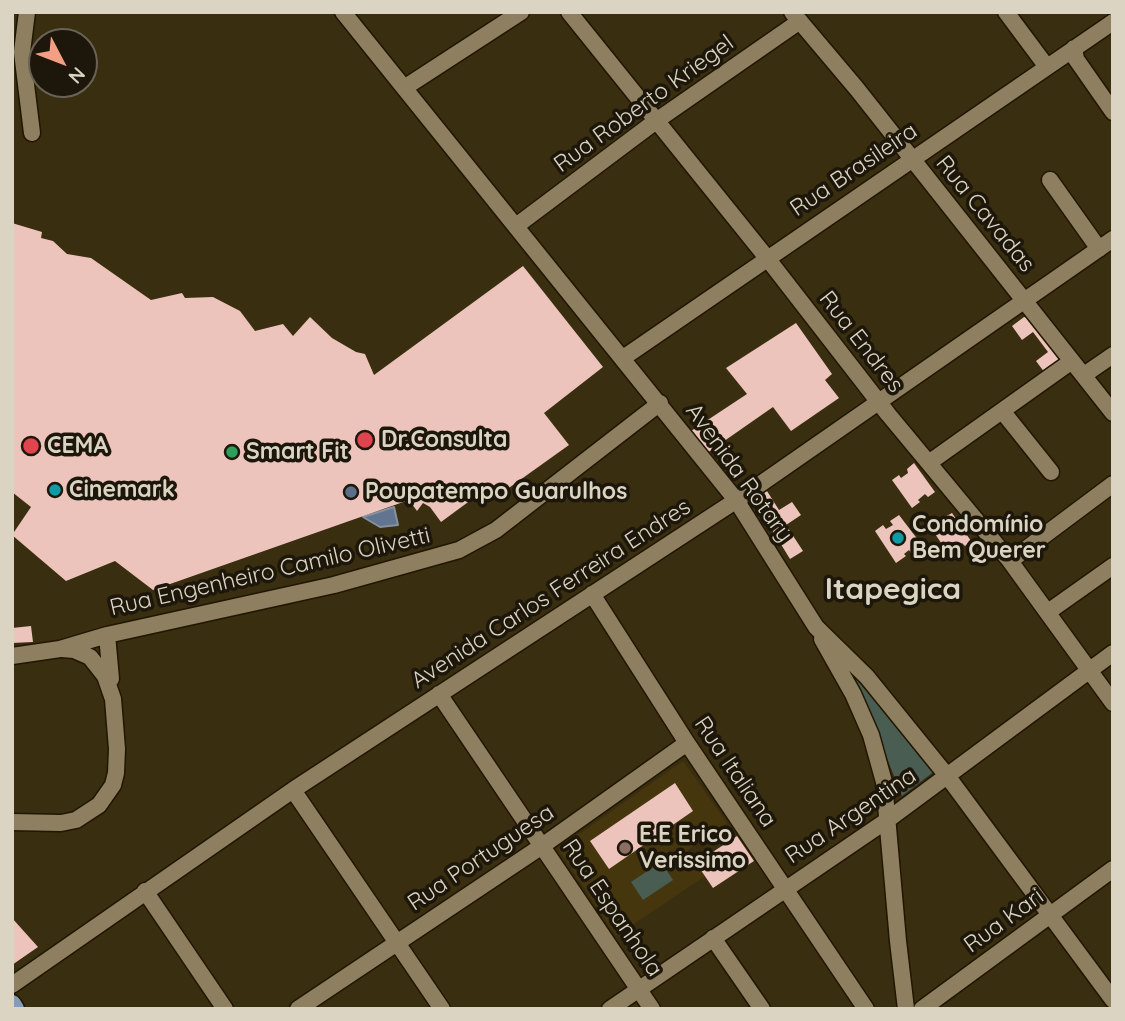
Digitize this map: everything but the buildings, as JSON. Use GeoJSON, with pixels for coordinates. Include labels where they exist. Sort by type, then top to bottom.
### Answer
{"type":"FeatureCollection","features":[{"type":"Feature","properties":{"kind":"main road"},"geometry":{"type":"LineString","coordinates":[[12,1004],[15,1009]]}},
{"type":"Feature","properties":{"kind":"street"},"geometry":{"type":"LineString","coordinates":[[27,12],[22,52],[32,132]]}},
{"type":"Feature","properties":{"kind":"street","name":"Avenida Rotary"},"geometry":{"type":"LineString","coordinates":[[343,12],[736,500],[816,628],[867,677],[948,777],[1113,1000]]}},
{"type":"Feature","properties":{"kind":"street"},"geometry":{"type":"LineString","coordinates":[[404,88],[521,12]]}},
{"type":"Feature","properties":{"kind":"street","name":"Rua Endres"},"geometry":{"type":"LineString","coordinates":[[569,12],[879,403],[1010,561],[1113,703]]}},
{"type":"Feature","properties":{"kind":"street"},"geometry":{"type":"LineString","coordinates":[[1006,12],[1047,67]]}},
{"type":"Feature","properties":{"kind":"street","name":"Rua Roberto Kriegel"},"geometry":{"type":"LineString","coordinates":[[516,226],[796,17]]}},
{"type":"Feature","properties":{"kind":"street","name":"Rua Cavadas"},"geometry":{"type":"LineString","coordinates":[[796,17],[912,158],[1113,413]]}},
{"type":"Feature","properties":{"kind":"street","name":"Rua Brasileira"},"geometry":{"type":"LineString","coordinates":[[623,358],[1113,22]]}},
{"type":"Feature","properties":{"kind":"street"},"geometry":{"type":"LineString","coordinates":[[1074,48],[1076,59],[1113,112]]}},
{"type":"Feature","properties":{"kind":"street"},"geometry":{"type":"LineString","coordinates":[[1050,180],[1099,248]]}},
{"type":"Feature","properties":{"kind":"street","name":"Avenida Carlos Ferreira Endres"},"geometry":{"type":"LineString","coordinates":[[12,985],[293,790],[736,500],[1113,239]]}},
{"type":"Feature","properties":{"kind":"street"},"geometry":{"type":"LineString","coordinates":[[1084,375],[1113,355]]}},
{"type":"Feature","properties":{"kind":"street"},"geometry":{"type":"LineString","coordinates":[[930,463],[1072,361]]}},
{"type":"Feature","properties":{"kind":"street","name":"Rua Engenheiro Camilo Olivetti"},"geometry":{"type":"LineString","coordinates":[[12,656],[60,649],[107,635],[334,585],[459,550],[481,540],[501,526],[660,403]]}},
{"type":"Feature","properties":{"kind":"street"},"geometry":{"type":"LineString","coordinates":[[1003,412],[1051,472]]}},
{"type":"Feature","properties":{"kind":"street"},"geometry":{"type":"LineString","coordinates":[[1010,561],[1113,484]]}},
{"type":"Feature","properties":{"kind":"street"},"geometry":{"type":"LineString","coordinates":[[1048,612],[1113,566]]}},
{"type":"Feature","properties":{"kind":"street","name":"Rua Italiana"},"geometry":{"type":"LineString","coordinates":[[592,594],[687,743],[866,1009]]}},
{"type":"Feature","properties":{"kind":"street"},"geometry":{"type":"LineString","coordinates":[[816,628],[850,688],[879,759],[884,782],[906,1009]]}},
{"type":"Feature","properties":{"kind":"street"},"geometry":{"type":"LineString","coordinates":[[12,822],[68,822],[89,813],[111,790],[116,773],[107,635]]}},
{"type":"Feature","properties":{"kind":"street"},"geometry":{"type":"LineString","coordinates":[[60,649],[83,653],[97,662],[113,699]]}},
{"type":"Feature","properties":{"kind":"street","name":"Rua Argentina"},"geometry":{"type":"LineString","coordinates":[[610,1009],[886,821],[1113,653]]}},
{"type":"Feature","properties":{"kind":"street"},"geometry":{"type":"LineString","coordinates":[[850,688],[867,677]]}},
{"type":"Feature","properties":{"kind":"street","name":"Rua Espanhola"},"geometry":{"type":"LineString","coordinates":[[439,694],[652,1009]]}},
{"type":"Feature","properties":{"kind":"street","name":"Rua Portuguesa"},"geometry":{"type":"LineString","coordinates":[[298,1009],[542,846],[687,743]]}},
{"type":"Feature","properties":{"kind":"street"},"geometry":{"type":"LineString","coordinates":[[293,790],[442,1009]]}},
{"type":"Feature","properties":{"kind":"street","name":"Rua Kari"},"geometry":{"type":"LineString","coordinates":[[922,1009],[1113,869]]}},
{"type":"Feature","properties":{"kind":"street"},"geometry":{"type":"LineString","coordinates":[[145,891],[225,1009]]}},
{"type":"Feature","properties":{"kind":"street"},"geometry":{"type":"LineString","coordinates":[[713,938],[762,1009]]}},
{"type":"Feature","properties":{"kind":"shaded area","name":"E.E Erico Verissimo"},"geometry":{"type":"Polygon","coordinates":[[[683,761],[727,823],[688,850],[705,876],[616,936],[558,849],[683,761]]]}},
{"type":"Feature","properties":{"kind":"green space"},"geometry":{"type":"Polygon","coordinates":[[[855,678],[936,770],[902,796],[855,678]]]}},
{"type":"Feature","properties":{"kind":"green space"},"geometry":{"type":"Polygon","coordinates":[[[661,862],[673,880],[643,900],[631,882],[661,862]]]}},
{"type":"Feature","properties":{"kind":"water"},"geometry":{"type":"Polygon","coordinates":[[[394,507],[398,525],[380,527],[363,517],[394,507]]]}},
{"type":"Feature","properties":{"kind":"place","name":"Dr.Consulta"},"geometry":{"type":"Point","coordinates":[365,440]}},
{"type":"Feature","properties":{"kind":"place","name":"CEMA"},"geometry":{"type":"Point","coordinates":[31,446]}},
{"type":"Feature","properties":{"kind":"place","name":"Smart Fit"},"geometry":{"type":"Point","coordinates":[232,452]}},
{"type":"Feature","properties":{"kind":"place","name":"Cinemark"},"geometry":{"type":"Point","coordinates":[55,490]}},
{"type":"Feature","properties":{"kind":"place","name":"Poupatempo Guarulhos"},"geometry":{"type":"Point","coordinates":[351,492]}},
{"type":"Feature","properties":{"kind":"place","name":"Condomínio Bem Querer"},"geometry":{"type":"Point","coordinates":[898,538]}},
{"type":"Feature","properties":{"kind":"place","name":"E.E Erico Verissimo"},"geometry":{"type":"Point","coordinates":[625,848]}},
{"type":"Feature","properties":{"kind":"district","name":"Itapegica"},"geometry":{"type":"Point","coordinates":[893,590]}}]}
